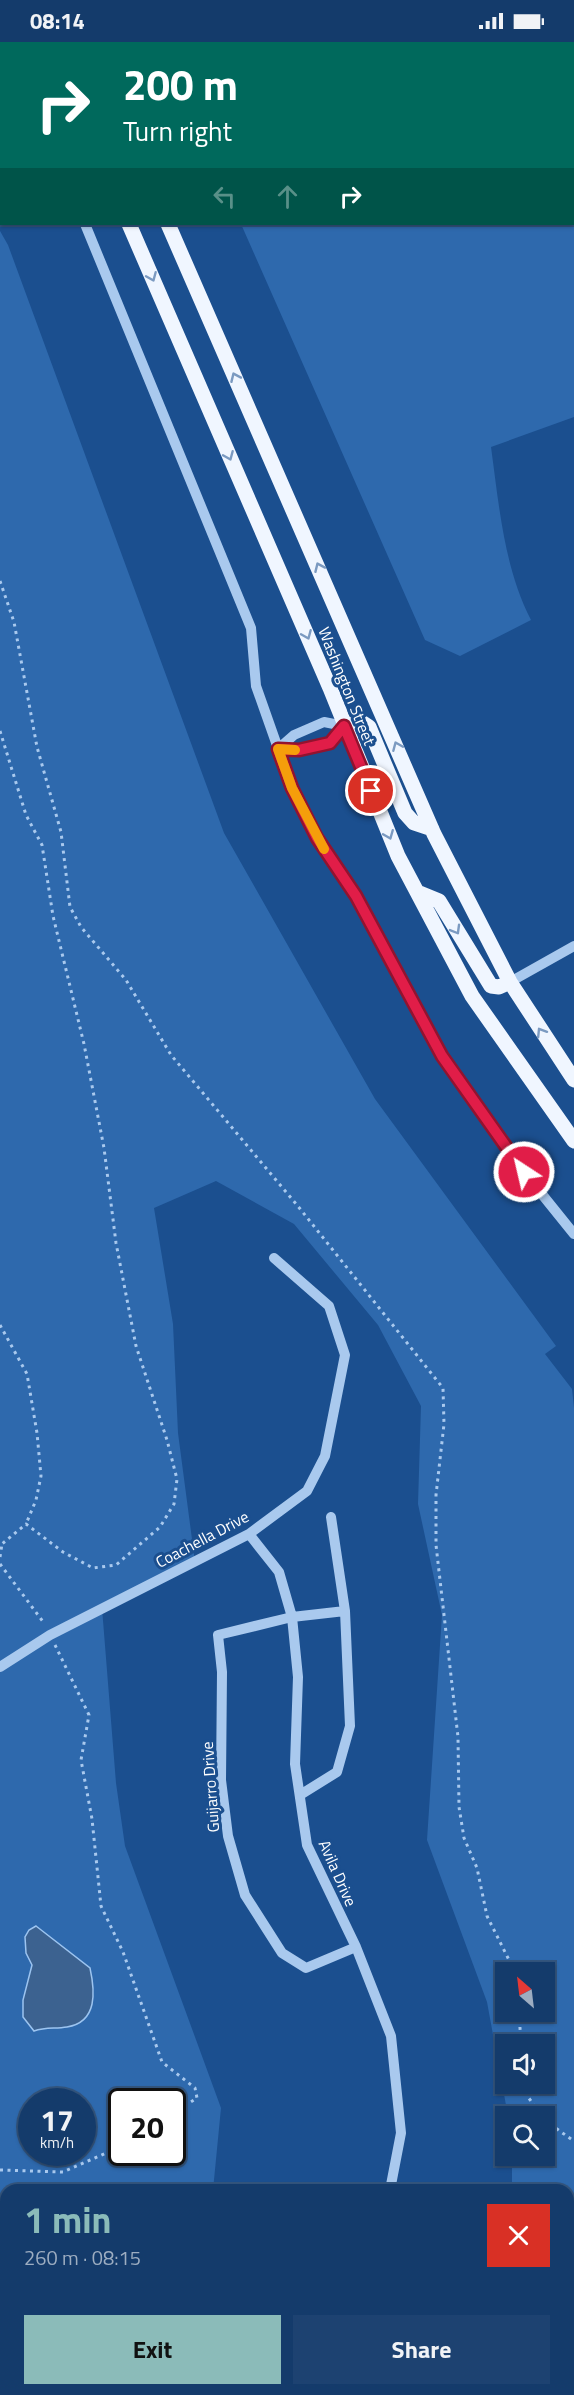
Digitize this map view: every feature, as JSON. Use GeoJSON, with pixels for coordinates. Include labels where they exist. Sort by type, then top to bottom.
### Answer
{"type":"FeatureCollection","features":[{"type":"Feature","properties":{"kind":"main road","name":"Washington Street"},"geometry":{"type":"LineString","coordinates":[[129,225],[330,688],[398,856],[472,996],[574,1141]]}},
{"type":"Feature","properties":{"kind":"main road","name":"Washington Street"},"geometry":{"type":"LineString","coordinates":[[168,225],[432,829],[510,982],[574,1080]]}},
{"type":"Feature","properties":{"kind":"main road"},"geometry":{"type":"LineString","coordinates":[[344,726],[363,723],[369,727],[405,813],[414,823],[432,829]]}},
{"type":"Feature","properties":{"kind":"main road"},"geometry":{"type":"LineString","coordinates":[[417,891],[439,901],[491,986],[499,987],[510,982]]}},
{"type":"Feature","properties":{"kind":"street"},"geometry":{"type":"LineString","coordinates":[[85,225],[250,628],[256,686],[292,788],[317,838],[356,896],[442,1056],[524,1172],[574,1234]]}},
{"type":"Feature","properties":{"kind":"street"},"geometry":{"type":"LineString","coordinates":[[324,722],[344,726],[330,743],[299,750],[278,749],[294,735],[324,722]]}},
{"type":"Feature","properties":{"kind":"street"},"geometry":{"type":"LineString","coordinates":[[510,982],[574,946]]}},
{"type":"Feature","properties":{"kind":"street","name":"Coachella Drive"},"geometry":{"type":"LineString","coordinates":[[0,1667],[50,1635],[249,1534],[307,1491],[325,1456],[345,1356],[329,1306],[274,1258]]}},
{"type":"Feature","properties":{"kind":"street"},"geometry":{"type":"LineString","coordinates":[[300,1795],[337,1772],[350,1726],[345,1611],[332,1517]]}},
{"type":"Feature","properties":{"kind":"street","name":"Avila Drive"},"geometry":{"type":"LineString","coordinates":[[249,1534],[279,1572],[292,1617],[298,1677],[295,1764],[308,1845],[356,1947],[391,2036],[401,2133],[391,2184]]}},
{"type":"Feature","properties":{"kind":"street"},"geometry":{"type":"LineString","coordinates":[[292,1617],[345,1611]]}},
{"type":"Feature","properties":{"kind":"street","name":"Guijarro Drive"},"geometry":{"type":"LineString","coordinates":[[292,1617],[218,1635],[222,1672],[222,1780],[228,1836],[245,1895],[282,1953],[306,1968],[356,1947]]}},
{"type":"Feature","properties":{"kind":"path"},"geometry":{"type":"LineString","coordinates":[[0,731],[26,815],[42,844],[53,916],[84,1044],[97,1113],[116,1243],[136,1346],[167,1440],[177,1479],[174,1504],[160,1527],[116,1565],[93,1568],[63,1552],[26,1524]]}},
{"type":"Feature","properties":{"kind":"path"},"geometry":{"type":"LineString","coordinates":[[0,1325],[27,1374],[37,1432],[41,1476],[36,1500],[26,1524],[1,1543],[0,1557]]}},
{"type":"Feature","properties":{"kind":"path"},"geometry":{"type":"LineString","coordinates":[[0,1564],[41,1617],[89,1715],[81,1760],[92,1819],[100,1906],[123,1952],[162,2062],[195,2088],[197,2098],[186,2105]]}},
{"type":"Feature","properties":{"kind":"path"},"geometry":{"type":"LineString","coordinates":[[555,2127],[574,2141]]}},
{"type":"Feature","properties":{"kind":"path"},"geometry":{"type":"LineString","coordinates":[[0,2170],[63,2172],[108,2152]]}},
{"type":"Feature","properties":{"kind":"shaded area"},"geometry":{"type":"Polygon","coordinates":[[[241,225],[574,225],[574,417],[491,447],[500,514],[509,558],[514,579],[531,620],[460,656],[425,640],[241,225]]]}},
{"type":"Feature","properties":{"kind":"shaded area"},"geometry":{"type":"Polygon","coordinates":[[[0,231],[8,245],[224,833],[375,1099],[556,1346],[545,1354],[572,1389],[574,1408],[574,2184],[512,2184],[512,2166],[555,2166],[555,2106],[506,2106],[504,2094],[555,2094],[555,2034],[495,2034],[495,2045],[487,2002],[427,1840],[442,1615],[418,1504],[421,1406],[378,1325],[294,1224],[216,1181],[154,1208],[173,1324],[178,1433],[195,1562],[102,1608],[116,1783],[125,1846],[221,2108],[214,2184],[0,2184],[0,231]]]}},
{"type":"Feature","properties":{"kind":"shaded area"},"geometry":{"type":"Polygon","coordinates":[[[36,1926],[90,1968],[93,1986],[92,2004],[84,2019],[77,2024],[34,2031],[23,2017],[23,2000],[32,1965],[26,1953],[25,1937],[29,1930],[36,1926]]]}},
{"type":"Feature","properties":{"kind":"slow traffic"},"geometry":{"type":"LineString","coordinates":[[295,750],[278,749],[292,788],[324,849]]}},
{"type":"Feature","properties":{"kind":"route"},"geometry":{"type":"LineString","coordinates":[[371,791],[344,726],[330,743],[299,750],[278,749],[292,788],[317,838],[356,896],[442,1056],[524,1172]]}}]}
